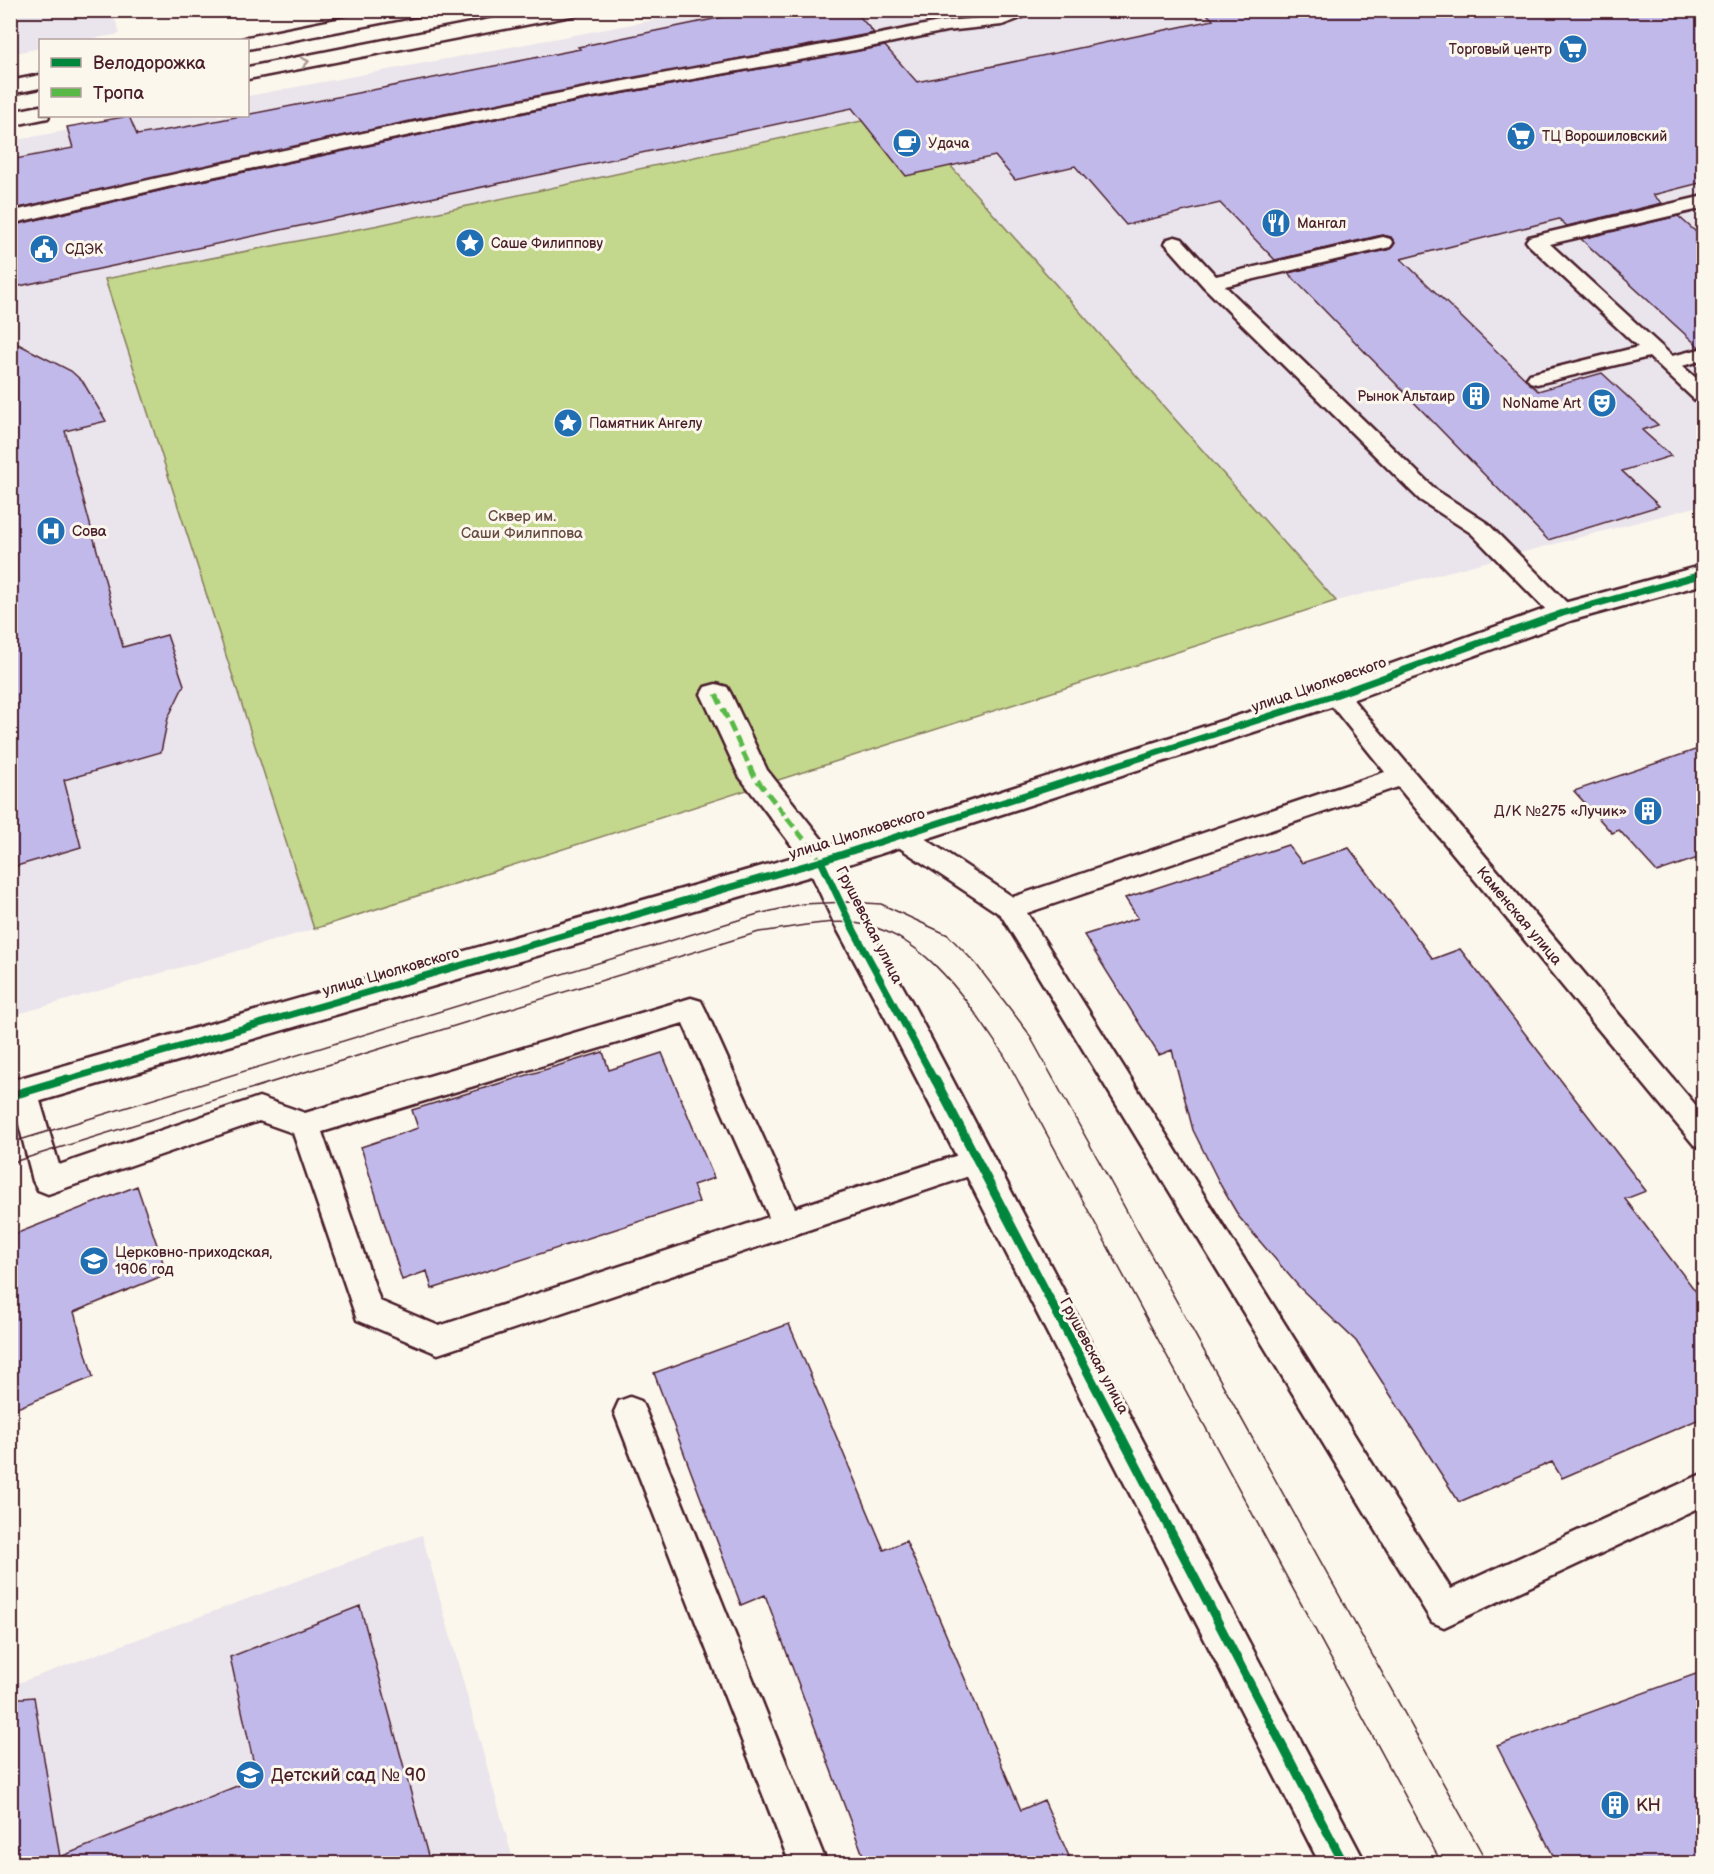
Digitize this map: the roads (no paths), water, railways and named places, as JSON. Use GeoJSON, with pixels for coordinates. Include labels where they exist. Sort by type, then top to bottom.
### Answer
{"type":"FeatureCollection","features":[{"type":"Feature","properties":{"kind":"street"},"geometry":{"type":"LineString","coordinates":[[249,43],[416,10]]}},
{"type":"Feature","properties":{"kind":"street"},"geometry":{"type":"LineString","coordinates":[[249,73],[570,10]]}},
{"type":"Feature","properties":{"kind":"street"},"geometry":{"type":"LineString","coordinates":[[10,88],[39,82]]}},
{"type":"Feature","properties":{"kind":"street"},"geometry":{"type":"LineString","coordinates":[[10,119],[39,113]]}},
{"type":"Feature","properties":{"kind":"street","name":"улица Циолковского"},"geometry":{"type":"LineString","coordinates":[[18,1094],[821,861],[1335,695],[1563,613],[1704,574]]}},
{"type":"Feature","properties":{"kind":"street","name":"Грушевская улица"},"geometry":{"type":"LineString","coordinates":[[716,694],[754,776],[821,861],[851,925],[899,1011],[1344,1863]]}},
{"type":"Feature","properties":{"kind":"lane"},"geometry":{"type":"LineString","coordinates":[[933,10],[946,26]]}},
{"type":"Feature","properties":{"kind":"lane"},"geometry":{"type":"LineString","coordinates":[[10,218],[198,174],[581,94],[855,45],[946,26],[1002,20],[1028,11]]}},
{"type":"Feature","properties":{"kind":"lane"},"geometry":{"type":"LineString","coordinates":[[1704,202],[1536,241],[1704,397]]}},
{"type":"Feature","properties":{"kind":"lane"},"geometry":{"type":"LineString","coordinates":[[1175,243],[1211,283],[1428,495],[1479,528],[1563,613]]}},
{"type":"Feature","properties":{"kind":"lane"},"geometry":{"type":"LineString","coordinates":[[1211,283],[1383,243]]}},
{"type":"Feature","properties":{"kind":"lane"},"geometry":{"type":"LineString","coordinates":[[1537,378],[1660,356],[1704,354]]}},
{"type":"Feature","properties":{"kind":"lane","name":"Каменская улица"},"geometry":{"type":"LineString","coordinates":[[1335,695],[1704,1136]]}},
{"type":"Feature","properties":{"kind":"lane"},"geometry":{"type":"LineString","coordinates":[[1010,908],[1402,776]]}},
{"type":"Feature","properties":{"kind":"lane"},"geometry":{"type":"LineString","coordinates":[[900,835],[1010,908],[1444,1610],[1704,1488]]}},
{"type":"Feature","properties":{"kind":"lane"},"geometry":{"type":"LineString","coordinates":[[18,1094],[48,1181],[259,1109],[305,1125],[691,1009],[787,1224]]}},
{"type":"Feature","properties":{"kind":"lane"},"geometry":{"type":"LineString","coordinates":[[305,1125],[368,1310],[438,1340],[977,1161]]}},
{"type":"Feature","properties":{"kind":"lane"},"geometry":{"type":"LineString","coordinates":[[630,1412],[809,1863]]}},
{"type":"Feature","properties":{"kind":"tram line"},"geometry":{"type":"LineString","coordinates":[[10,1143],[758,914],[802,904],[848,902],[881,904],[948,935],[976,964],[1027,1031],[1488,1864]]}},
{"type":"Feature","properties":{"kind":"tram line"},"geometry":{"type":"LineString","coordinates":[[10,1163],[759,932],[818,923],[842,922],[879,929],[902,940],[942,972],[1004,1055],[1442,1864]]}},
{"type":"Feature","properties":{"kind":"place","name":"Торговый центр"},"geometry":{"type":"Point","coordinates":[1573,49]}},
{"type":"Feature","properties":{"kind":"place","name":"ТЦ Ворошиловский"},"geometry":{"type":"Point","coordinates":[1521,136]}},
{"type":"Feature","properties":{"kind":"place","name":"Удача"},"geometry":{"type":"Point","coordinates":[907,143]}},
{"type":"Feature","properties":{"kind":"place","name":"Мангал"},"geometry":{"type":"Point","coordinates":[1276,223]}},
{"type":"Feature","properties":{"kind":"place","name":"Саше Филиппову"},"geometry":{"type":"Point","coordinates":[470,243]}},
{"type":"Feature","properties":{"kind":"place","name":"СДЭК"},"geometry":{"type":"Point","coordinates":[44,249]}},
{"type":"Feature","properties":{"kind":"place","name":"Рынок Альтаир"},"geometry":{"type":"Point","coordinates":[1476,396]}},
{"type":"Feature","properties":{"kind":"place","name":"NoName Art"},"geometry":{"type":"Point","coordinates":[1602,403]}},
{"type":"Feature","properties":{"kind":"place","name":"Памятник Ангелу"},"geometry":{"type":"Point","coordinates":[568,423]}},
{"type":"Feature","properties":{"kind":"place","name":"Сова"},"geometry":{"type":"Point","coordinates":[51,531]}},
{"type":"Feature","properties":{"kind":"place","name":"Д/К №275 «Лучик»"},"geometry":{"type":"Point","coordinates":[1648,811]}},
{"type":"Feature","properties":{"kind":"place","name":"Церковно-приходская, 1906 год"},"geometry":{"type":"Point","coordinates":[94,1261]}},
{"type":"Feature","properties":{"kind":"place","name":"Детский сад № 90"},"geometry":{"type":"Point","coordinates":[250,1775]}},
{"type":"Feature","properties":{"kind":"place","name":"КН"},"geometry":{"type":"Point","coordinates":[1615,1805]}},
{"type":"Feature","properties":{"kind":"park label","name":"Сквер им. Саши Филиппова"},"geometry":{"type":"Point","coordinates":[522,524]}}]}
